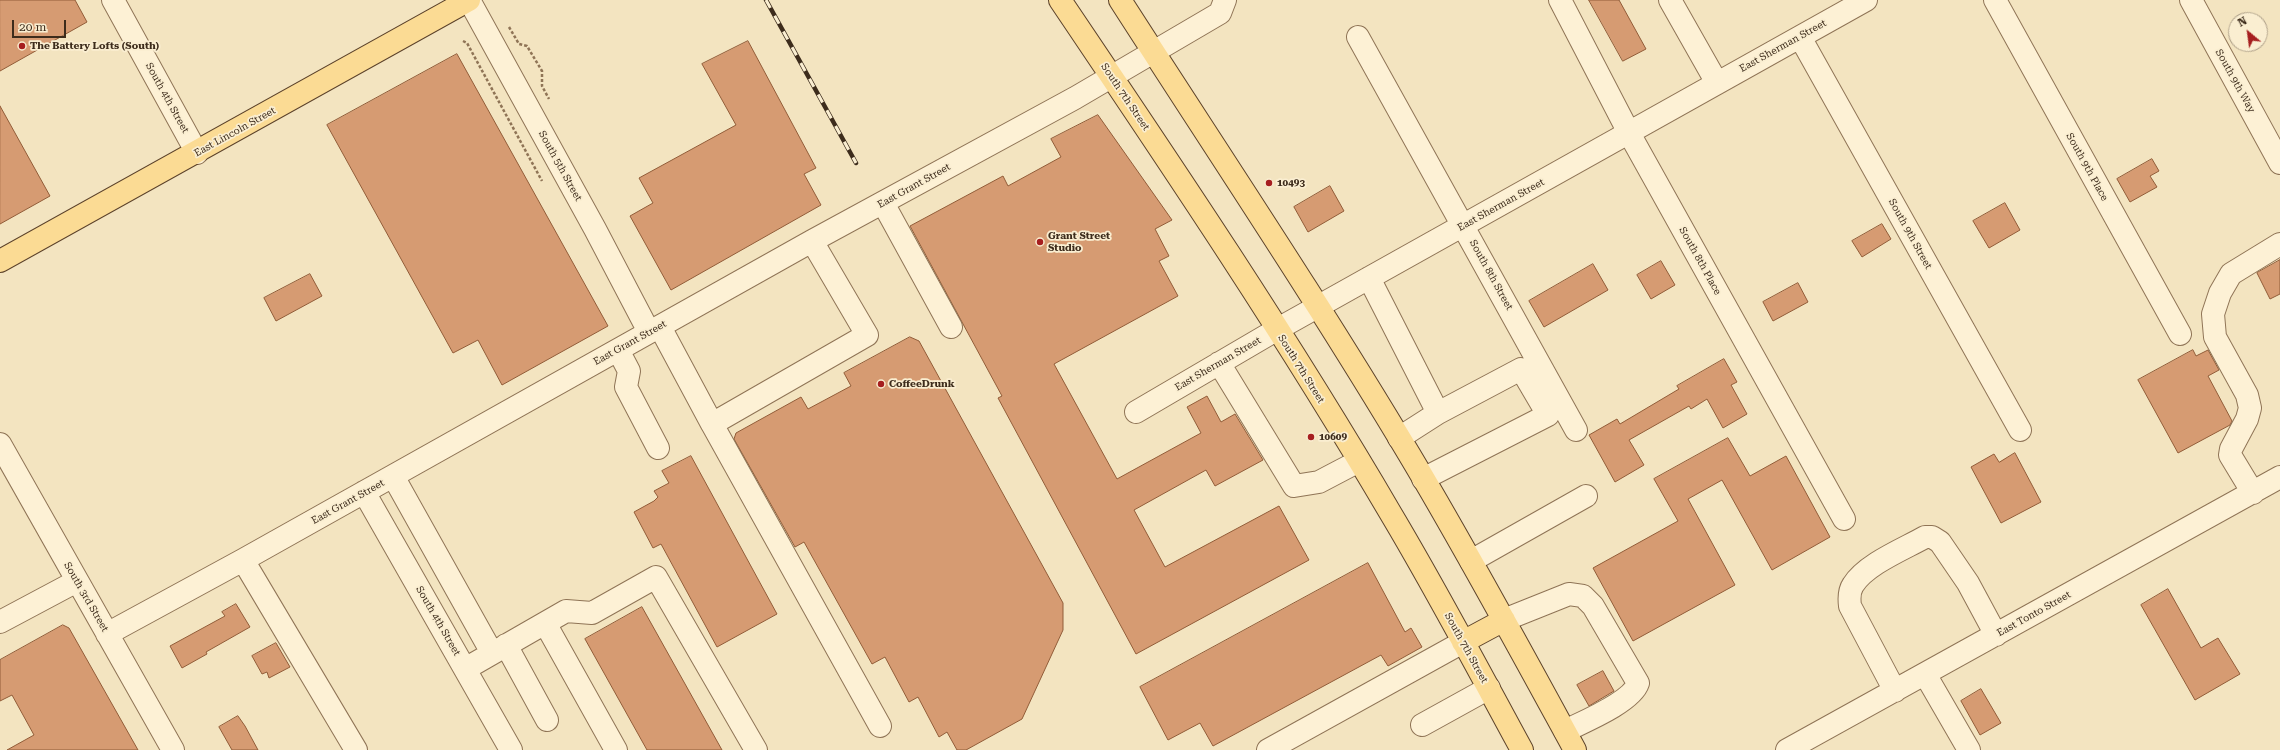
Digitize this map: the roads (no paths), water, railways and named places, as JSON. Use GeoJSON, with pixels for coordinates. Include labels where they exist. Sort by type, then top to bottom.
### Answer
{"type":"FeatureCollection","features":[{"type":"Feature","properties":{"kind":"main road","name":"East Lincoln Street"},"geometry":{"type":"LineString","coordinates":[[0,261],[197,153],[469,0]]}},
{"type":"Feature","properties":{"kind":"main road","name":"South 7th Street"},"geometry":{"type":"LineString","coordinates":[[1060,0],[1112,76],[1359,461],[1463,642],[1522,750]]}},
{"type":"Feature","properties":{"kind":"main road"},"geometry":{"type":"LineString","coordinates":[[1120,0],[1318,307],[1399,438],[1471,561],[1575,750]]}},
{"type":"Feature","properties":{"kind":"main road"},"geometry":{"type":"LineString","coordinates":[[1463,642],[1504,620]]}},
{"type":"Feature","properties":{"kind":"street","name":"South 4th Street"},"geometry":{"type":"LineString","coordinates":[[113,0],[197,153]]}},
{"type":"Feature","properties":{"kind":"street","name":"South 5th Street"},"geometry":{"type":"LineString","coordinates":[[469,0],[595,229],[654,330],[712,424],[880,726]]}},
{"type":"Feature","properties":{"kind":"street","name":"East Grant Street"},"geometry":{"type":"LineString","coordinates":[[107,634],[243,560],[812,241],[1112,76],[1220,13],[1225,0]]}},
{"type":"Feature","properties":{"kind":"street","name":"South 8th Place"},"geometry":{"type":"LineString","coordinates":[[1560,0],[1629,133],[1844,519]]}},
{"type":"Feature","properties":{"kind":"street"},"geometry":{"type":"LineString","coordinates":[[1670,0],[1717,83]]}},
{"type":"Feature","properties":{"kind":"street","name":"East Sherman Street"},"geometry":{"type":"LineString","coordinates":[[1136,412],[1276,330],[1866,0]]}},
{"type":"Feature","properties":{"kind":"street","name":"South 9th Place"},"geometry":{"type":"LineString","coordinates":[[1995,0],[2180,334]]}},
{"type":"Feature","properties":{"kind":"street","name":"South 9th Way"},"geometry":{"type":"LineString","coordinates":[[2191,0],[2278,156]]}},
{"type":"Feature","properties":{"kind":"street","name":"South 8th Street"},"geometry":{"type":"LineString","coordinates":[[1358,37],[1576,430]]}},
{"type":"Feature","properties":{"kind":"street","name":"South 9th Street"},"geometry":{"type":"LineString","coordinates":[[1800,37],[2020,430]]}},
{"type":"Feature","properties":{"kind":"street"},"geometry":{"type":"LineString","coordinates":[[883,203],[951,327]]}},
{"type":"Feature","properties":{"kind":"street"},"geometry":{"type":"LineString","coordinates":[[712,424],[867,335],[812,241]]}},
{"type":"Feature","properties":{"kind":"street"},"geometry":{"type":"LineString","coordinates":[[2252,492],[2230,455],[2231,449],[2247,419],[2250,408],[2247,395],[2215,337],[2213,314],[2220,293],[2231,274],[2280,244]]}},
{"type":"Feature","properties":{"kind":"street"},"geometry":{"type":"LineString","coordinates":[[1369,278],[1438,413]]}},
{"type":"Feature","properties":{"kind":"street"},"geometry":{"type":"LineString","coordinates":[[618,350],[629,371],[626,387],[658,448]]}},
{"type":"Feature","properties":{"kind":"street"},"geometry":{"type":"LineString","coordinates":[[1219,363],[1294,486],[1319,482],[1359,461]]}},
{"type":"Feature","properties":{"kind":"street"},"geometry":{"type":"LineString","coordinates":[[1399,438],[1438,413],[1521,369],[1548,415],[1423,479]]}},
{"type":"Feature","properties":{"kind":"street","name":"South 3rd Street"},"geometry":{"type":"LineString","coordinates":[[0,444],[173,750]]}},
{"type":"Feature","properties":{"kind":"street"},"geometry":{"type":"LineString","coordinates":[[393,476],[499,649],[547,720]]}},
{"type":"Feature","properties":{"kind":"street","name":"East Tonto Street"},"geometry":{"type":"LineString","coordinates":[[1788,750],[2280,477]]}},
{"type":"Feature","properties":{"kind":"street","name":"South 4th Street"},"geometry":{"type":"LineString","coordinates":[[364,492],[511,750]]}},
{"type":"Feature","properties":{"kind":"street"},"geometry":{"type":"LineString","coordinates":[[1471,561],[1586,496]]}},
{"type":"Feature","properties":{"kind":"street"},"geometry":{"type":"LineString","coordinates":[[1895,691],[1850,606],[1849,595],[1853,585],[1869,569],[1926,537],[1932,537],[1940,542],[1968,583],[1996,635]]}},
{"type":"Feature","properties":{"kind":"street"},"geometry":{"type":"LineString","coordinates":[[243,560],[356,750]]}},
{"type":"Feature","properties":{"kind":"street"},"geometry":{"type":"LineString","coordinates":[[465,668],[566,611],[592,613],[656,577],[756,750]]}},
{"type":"Feature","properties":{"kind":"street"},"geometry":{"type":"LineString","coordinates":[[0,622],[77,581]]}},
{"type":"Feature","properties":{"kind":"street"},"geometry":{"type":"LineString","coordinates":[[1504,620],[1569,594],[1583,596],[1593,606],[1638,683],[1635,691],[1617,703],[1565,731]]}},
{"type":"Feature","properties":{"kind":"street"},"geometry":{"type":"LineString","coordinates":[[545,623],[616,750]]}},
{"type":"Feature","properties":{"kind":"street"},"geometry":{"type":"LineString","coordinates":[[1268,750],[1463,642]]}},
{"type":"Feature","properties":{"kind":"street"},"geometry":{"type":"LineString","coordinates":[[1925,674],[1969,750]]}},
{"type":"Feature","properties":{"kind":"street"},"geometry":{"type":"LineString","coordinates":[[1422,725],[1488,688]]}},
{"type":"Feature","properties":{"kind":"railway"},"geometry":{"type":"LineString","coordinates":[[766,0],[856,163]]}},
{"type":"Feature","properties":{"kind":"place","name":"The Battery Lofts (South)"},"geometry":{"type":"Point","coordinates":[22,46]}},
{"type":"Feature","properties":{"kind":"place","name":"10493"},"geometry":{"type":"Point","coordinates":[1269,183]}},
{"type":"Feature","properties":{"kind":"place","name":"Grant Street Studio"},"geometry":{"type":"Point","coordinates":[1040,242]}},
{"type":"Feature","properties":{"kind":"place","name":"CoffeeDrunk"},"geometry":{"type":"Point","coordinates":[881,384]}},
{"type":"Feature","properties":{"kind":"place","name":"10609"},"geometry":{"type":"Point","coordinates":[1311,437]}}]}
